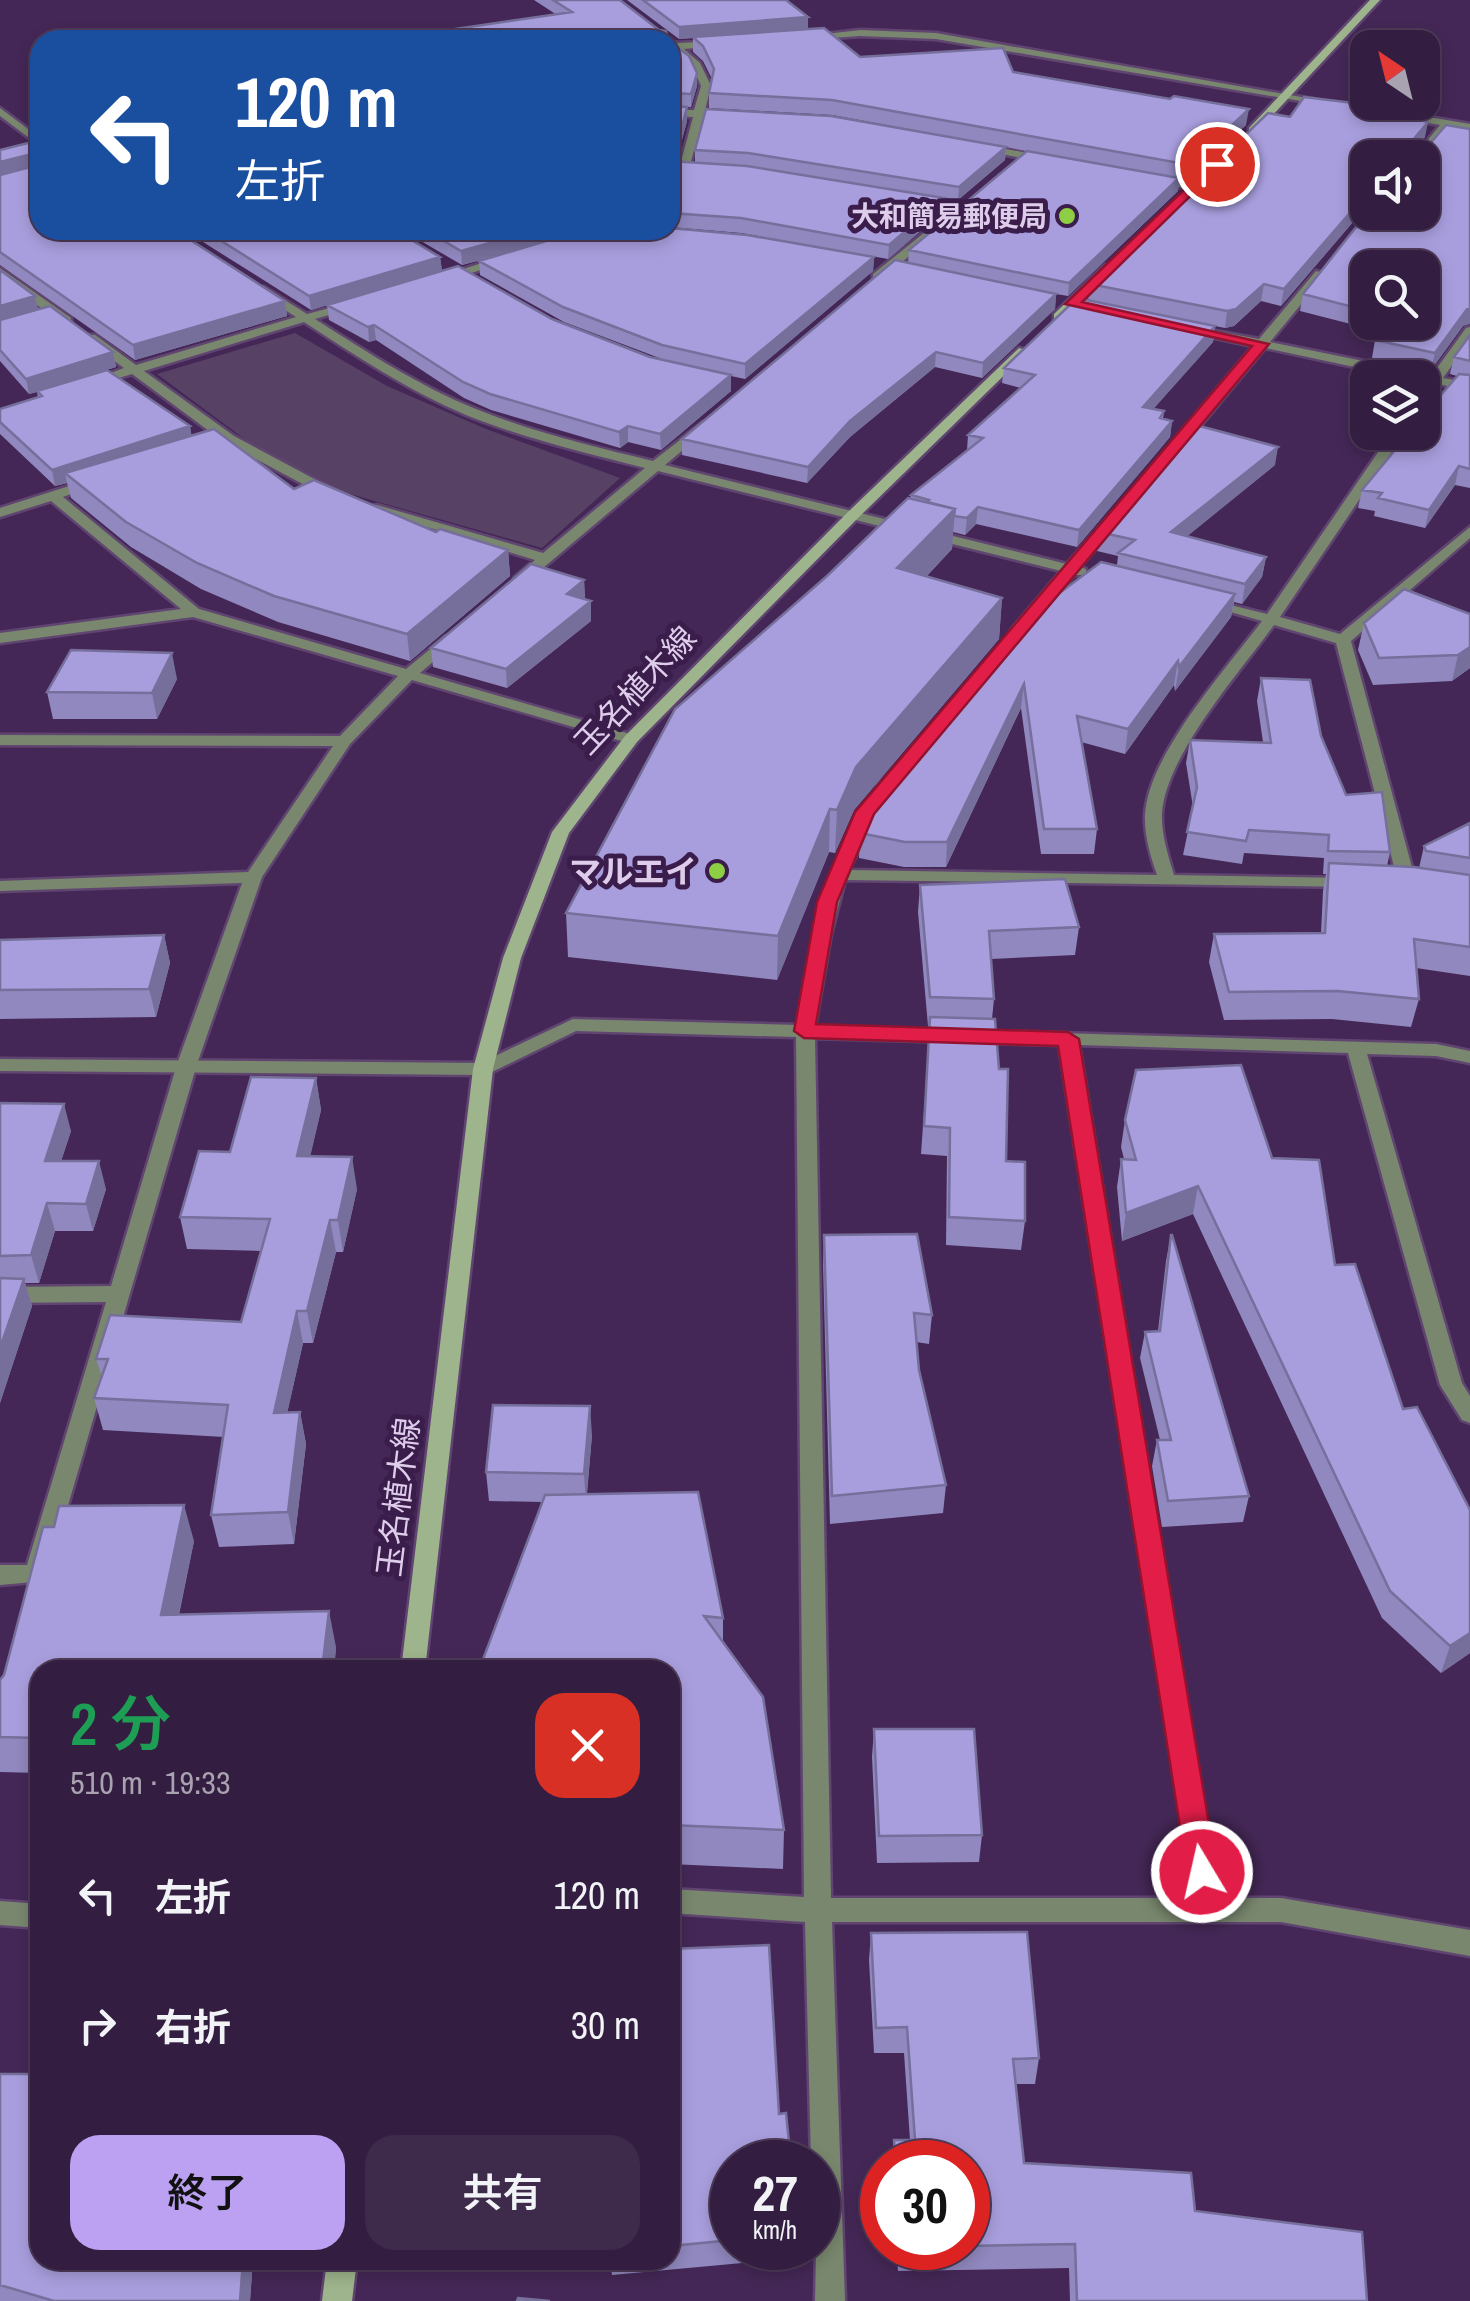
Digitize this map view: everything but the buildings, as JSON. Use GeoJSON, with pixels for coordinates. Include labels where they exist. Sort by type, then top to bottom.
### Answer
{"type":"FeatureCollection","features":[{"type":"Feature","properties":{"kind":"main road"},"geometry":{"type":"LineString","coordinates":[[1234,148],[1288,96],[1375,0]]}},
{"type":"Feature","properties":{"kind":"main road"},"geometry":{"type":"LineString","coordinates":[[1180,200],[1207,174]]}},
{"type":"Feature","properties":{"kind":"main road"},"geometry":{"type":"LineString","coordinates":[[1045,330],[1126,252]]}},
{"type":"Feature","properties":{"kind":"main road","name":"玉名植木線"},"geometry":{"type":"LineString","coordinates":[[414,1660],[483,1069],[512,958],[560,832],[632,739],[853,515],[1031,344]]}},
{"type":"Feature","properties":{"kind":"main road"},"geometry":{"type":"LineString","coordinates":[[337,2301],[341,2270]]}},
{"type":"Feature","properties":{"kind":"street"},"geometry":{"type":"LineString","coordinates":[[786,38],[860,32],[936,36],[1341,105]]}},
{"type":"Feature","properties":{"kind":"street"},"geometry":{"type":"LineString","coordinates":[[680,44],[731,42]]}},
{"type":"Feature","properties":{"kind":"street"},"geometry":{"type":"LineString","coordinates":[[680,52],[696,65],[706,86],[684,169]]}},
{"type":"Feature","properties":{"kind":"street"},"geometry":{"type":"LineString","coordinates":[[0,111],[30,135]]}},
{"type":"Feature","properties":{"kind":"street"},"geometry":{"type":"LineString","coordinates":[[680,113],[750,115]]}},
{"type":"Feature","properties":{"kind":"street"},"geometry":{"type":"LineString","coordinates":[[1428,120],[1470,127]]}},
{"type":"Feature","properties":{"kind":"street"},"geometry":{"type":"LineString","coordinates":[[1432,140],[1446,123]]}},
{"type":"Feature","properties":{"kind":"street"},"geometry":{"type":"LineString","coordinates":[[968,145],[1062,162]]}},
{"type":"Feature","properties":{"kind":"street"},"geometry":{"type":"LineString","coordinates":[[1011,166],[1024,156]]}},
{"type":"Feature","properties":{"kind":"street"},"geometry":{"type":"LineString","coordinates":[[680,169],[700,170]]}},
{"type":"Feature","properties":{"kind":"street"},"geometry":{"type":"LineString","coordinates":[[1137,176],[1194,187]]}},
{"type":"Feature","properties":{"kind":"street"},"geometry":{"type":"LineString","coordinates":[[907,198],[960,208]]}},
{"type":"Feature","properties":{"kind":"street"},"geometry":{"type":"LineString","coordinates":[[862,291],[973,198]]}},
{"type":"Feature","properties":{"kind":"street"},"geometry":{"type":"LineString","coordinates":[[427,282],[517,256]]}},
{"type":"Feature","properties":{"kind":"street"},"geometry":{"type":"LineString","coordinates":[[1173,449],[1335,256]]}},
{"type":"Feature","properties":{"kind":"street"},"geometry":{"type":"LineString","coordinates":[[870,262],[908,270]]}},
{"type":"Feature","properties":{"kind":"street"},"geometry":{"type":"LineString","coordinates":[[446,264],[475,280]]}},
{"type":"Feature","properties":{"kind":"street"},"geometry":{"type":"LineString","coordinates":[[0,272],[229,438],[343,500]]}},
{"type":"Feature","properties":{"kind":"street"},"geometry":{"type":"LineString","coordinates":[[244,278],[378,365],[471,412],[654,467],[1080,572]]}},
{"type":"Feature","properties":{"kind":"street"},"geometry":{"type":"LineString","coordinates":[[1054,300],[1091,308]]}},
{"type":"Feature","properties":{"kind":"street"},"geometry":{"type":"LineString","coordinates":[[84,385],[359,302]]}},
{"type":"Feature","properties":{"kind":"street"},"geometry":{"type":"LineString","coordinates":[[38,318],[56,313]]}},
{"type":"Feature","properties":{"kind":"street"},"geometry":{"type":"LineString","coordinates":[[1167,324],[1350,362]]}},
{"type":"Feature","properties":{"kind":"street"},"geometry":{"type":"LineString","coordinates":[[1440,373],[1470,331]]}},
{"type":"Feature","properties":{"kind":"street"},"geometry":{"type":"LineString","coordinates":[[1440,380],[1470,387]]}},
{"type":"Feature","properties":{"kind":"street"},"geometry":{"type":"LineString","coordinates":[[500,597],[721,410]]}},
{"type":"Feature","properties":{"kind":"street"},"geometry":{"type":"LineString","coordinates":[[212,444],[229,438]]}},
{"type":"Feature","properties":{"kind":"street"},"geometry":{"type":"LineString","coordinates":[[1167,880],[1157,854],[1155,804],[1177,752],[1387,450]]}},
{"type":"Feature","properties":{"kind":"street"},"geometry":{"type":"LineString","coordinates":[[0,513],[106,478]]}},
{"type":"Feature","properties":{"kind":"street"},"geometry":{"type":"LineString","coordinates":[[54,496],[194,612],[632,739]]}},
{"type":"Feature","properties":{"kind":"street"},"geometry":{"type":"LineString","coordinates":[[362,505],[546,559]]}},
{"type":"Feature","properties":{"kind":"street"},"geometry":{"type":"LineString","coordinates":[[1007,644],[1080,572],[1122,509]]}},
{"type":"Feature","properties":{"kind":"street"},"geometry":{"type":"LineString","coordinates":[[1343,640],[1470,531]]}},
{"type":"Feature","properties":{"kind":"street"},"geometry":{"type":"LineString","coordinates":[[1198,601],[1343,640]]}},
{"type":"Feature","properties":{"kind":"street"},"geometry":{"type":"LineString","coordinates":[[0,638],[194,612]]}},
{"type":"Feature","properties":{"kind":"street"},"geometry":{"type":"LineString","coordinates":[[0,1574],[34,1584],[187,1064],[253,877],[344,741],[408,674],[469,623]]}},
{"type":"Feature","properties":{"kind":"street"},"geometry":{"type":"LineString","coordinates":[[838,875],[1399,886],[1343,640]]}},
{"type":"Feature","properties":{"kind":"street"},"geometry":{"type":"LineString","coordinates":[[0,740],[344,741]]}},
{"type":"Feature","properties":{"kind":"street"},"geometry":{"type":"LineString","coordinates":[[830,2301],[818,1910],[804,1031],[827,902],[865,812],[898,772]]}},
{"type":"Feature","properties":{"kind":"street"},"geometry":{"type":"LineString","coordinates":[[0,886],[253,877]]}},
{"type":"Feature","properties":{"kind":"street"},"geometry":{"type":"LineString","coordinates":[[0,1065],[483,1069],[573,1024],[1356,1047],[1436,1050],[1470,1057]]}},
{"type":"Feature","properties":{"kind":"street"},"geometry":{"type":"LineString","coordinates":[[1068,1039],[1208,1910]]}},
{"type":"Feature","properties":{"kind":"street"},"geometry":{"type":"LineString","coordinates":[[1356,1047],[1450,1385],[1470,1414]]}},
{"type":"Feature","properties":{"kind":"street"},"geometry":{"type":"LineString","coordinates":[[0,1295],[119,1294]]}},
{"type":"Feature","properties":{"kind":"street"},"geometry":{"type":"LineString","coordinates":[[680,1902],[818,1910],[1281,1910],[1470,1943]]}},
{"type":"Feature","properties":{"kind":"street"},"geometry":{"type":"LineString","coordinates":[[0,1913],[30,1915]]}},
{"type":"Feature","properties":{"kind":"shaded area"},"geometry":{"type":"Polygon","coordinates":[[[295,333],[387,386],[486,429],[620,478],[542,548],[343,492],[254,446],[157,374],[295,333]]]}},
{"type":"Feature","properties":{"kind":"place","name":"大和簡易郵便局"},"geometry":{"type":"Point","coordinates":[1067,216]}},
{"type":"Feature","properties":{"kind":"place","name":"マルエイ"},"geometry":{"type":"Point","coordinates":[717,871]}},
{"type":"Feature","properties":{"kind":"route"},"geometry":{"type":"LineString","coordinates":[[1202,1872],[1068,1039],[804,1031],[827,902],[865,812],[1262,344],[1072,304],[1217,164]]}}]}
